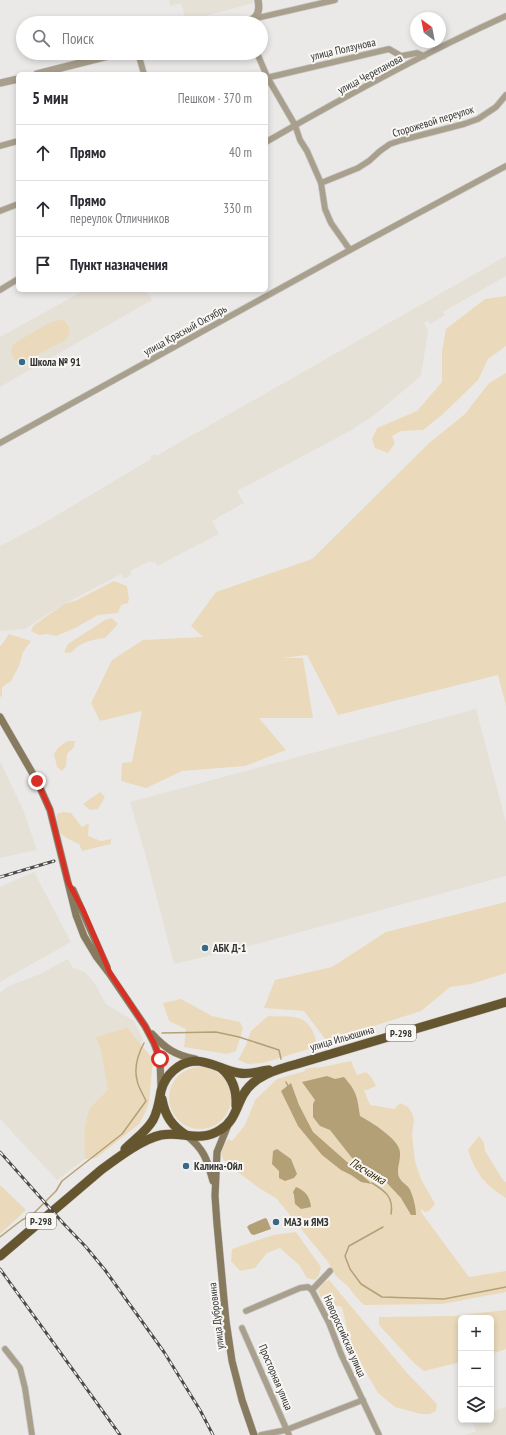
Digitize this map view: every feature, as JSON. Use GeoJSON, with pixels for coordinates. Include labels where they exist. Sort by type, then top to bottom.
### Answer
{"type":"FeatureCollection","features":[{"type":"Feature","properties":{"kind":"highway","name":"улица Ильюшина"},"geometry":{"type":"LineString","coordinates":[[277,1070],[506,1002]]}},
{"type":"Feature","properties":{"kind":"highway","name":"Р-298"},"geometry":{"type":"LineString","coordinates":[[0,1256],[114,1160],[149,1126],[156,1113],[166,1080],[176,1068],[188,1062],[203,1061],[221,1068],[244,1074],[277,1070]]}},
{"type":"Feature","properties":{"kind":"highway"},"geometry":{"type":"LineString","coordinates":[[221,1068],[228,1074],[235,1087],[236,1097],[233,1117]]}},
{"type":"Feature","properties":{"kind":"highway","name":"Р-298"},"geometry":{"type":"LineString","coordinates":[[114,1160],[146,1141],[156,1137],[172,1134],[195,1137],[211,1135],[222,1129],[233,1117],[243,1095],[250,1086],[258,1079],[277,1070]]}},
{"type":"Feature","properties":{"kind":"highway"},"geometry":{"type":"LineString","coordinates":[[161,1094],[164,1109],[170,1121],[186,1135]]}},
{"type":"Feature","properties":{"kind":"main road"},"geometry":{"type":"LineString","coordinates":[[0,717],[11,734],[45,797],[50,810],[68,882],[83,910],[110,973],[145,1026],[158,1054],[161,1094]]}},
{"type":"Feature","properties":{"kind":"main road"},"geometry":{"type":"LineString","coordinates":[[145,1026],[169,1050],[180,1056],[203,1061]]}},
{"type":"Feature","properties":{"kind":"main road"},"geometry":{"type":"LineString","coordinates":[[215,1191],[216,1152],[233,1117]]}},
{"type":"Feature","properties":{"kind":"main road"},"geometry":{"type":"LineString","coordinates":[[186,1135],[201,1149],[206,1157],[215,1191]]}},
{"type":"Feature","properties":{"kind":"main road","name":"улица Дубровина"},"geometry":{"type":"LineString","coordinates":[[215,1191],[226,1321],[232,1361],[242,1400],[254,1435]]}},
{"type":"Feature","properties":{"kind":"street"},"geometry":{"type":"LineString","coordinates":[[254,16],[258,12],[258,0]]}},
{"type":"Feature","properties":{"kind":"street"},"geometry":{"type":"LineString","coordinates":[[268,17],[335,0]]}},
{"type":"Feature","properties":{"kind":"street","name":"улица Черепанова"},"geometry":{"type":"LineString","coordinates":[[268,141],[465,34],[506,16]]}},
{"type":"Feature","properties":{"kind":"street","name":"улица Ползунова"},"geometry":{"type":"LineString","coordinates":[[268,76],[389,49],[401,56],[417,53],[424,56]]}},
{"type":"Feature","properties":{"kind":"street"},"geometry":{"type":"LineString","coordinates":[[45,72],[92,60]]}},
{"type":"Feature","properties":{"kind":"street"},"geometry":{"type":"LineString","coordinates":[[140,60],[143,72]]}},
{"type":"Feature","properties":{"kind":"street"},"geometry":{"type":"LineString","coordinates":[[260,60],[264,72]]}},
{"type":"Feature","properties":{"kind":"street"},"geometry":{"type":"LineString","coordinates":[[0,83],[16,79]]}},
{"type":"Feature","properties":{"kind":"street"},"geometry":{"type":"LineString","coordinates":[[268,79],[295,125],[300,140],[307,151],[321,183],[325,209],[331,223],[350,250]]}},
{"type":"Feature","properties":{"kind":"street","name":"Сторожевой переулок"},"geometry":{"type":"LineString","coordinates":[[321,183],[358,168],[390,144],[478,119],[496,107],[506,95]]}},
{"type":"Feature","properties":{"kind":"street"},"geometry":{"type":"LineString","coordinates":[[0,146],[16,142]]}},
{"type":"Feature","properties":{"kind":"street","name":"улица Красный Октябрь"},"geometry":{"type":"LineString","coordinates":[[0,443],[350,250],[506,166]]}},
{"type":"Feature","properties":{"kind":"street"},"geometry":{"type":"LineString","coordinates":[[0,211],[16,205]]}},
{"type":"Feature","properties":{"kind":"street"},"geometry":{"type":"LineString","coordinates":[[0,290],[16,280]]}},
{"type":"Feature","properties":{"kind":"street"},"geometry":{"type":"LineString","coordinates":[[312,1290],[330,1271]]}},
{"type":"Feature","properties":{"kind":"street","name":"Новороссийская улица"},"geometry":{"type":"LineString","coordinates":[[246,1311],[300,1288],[308,1287],[312,1290],[326,1317],[341,1354],[364,1400],[379,1435]]}},
{"type":"Feature","properties":{"kind":"street","name":"Просторная улица"},"geometry":{"type":"LineString","coordinates":[[242,1328],[287,1432]]}},
{"type":"Feature","properties":{"kind":"street"},"geometry":{"type":"LineString","coordinates":[[4,1349],[20,1368],[25,1388],[32,1435]]}},
{"type":"Feature","properties":{"kind":"street"},"geometry":{"type":"LineString","coordinates":[[261,1435],[287,1432],[364,1400]]}},
{"type":"Feature","properties":{"kind":"shaded area"},"geometry":{"type":"Polygon","coordinates":[[[169,0],[253,0],[254,3],[205,16],[185,16],[181,3],[170,6],[169,0]]]}},
{"type":"Feature","properties":{"kind":"shaded area"},"geometry":{"type":"Polygon","coordinates":[[[506,256],[506,276],[443,312],[445,315],[430,324],[428,321],[424,323],[428,331],[421,376],[373,416],[354,429],[237,491],[244,503],[212,521],[219,534],[157,566],[155,561],[152,563],[150,561],[130,571],[132,574],[124,579],[121,574],[59,607],[25,629],[0,631],[0,546],[42,524],[151,459],[150,457],[155,454],[156,456],[506,256]]]}},
{"type":"Feature","properties":{"kind":"shaded area","name":"Школа № 91"},"geometry":{"type":"Polygon","coordinates":[[[81,292],[147,292],[152,300],[0,387],[0,337],[81,292]]]}},
{"type":"Feature","properties":{"kind":"shaded area"},"geometry":{"type":"Polygon","coordinates":[[[506,296],[506,346],[488,359],[478,380],[443,414],[423,430],[401,431],[392,436],[395,443],[388,453],[375,448],[372,439],[377,428],[417,411],[442,382],[442,351],[446,329],[485,299],[506,296]]]}},
{"type":"Feature","properties":{"kind":"shaded area"},"geometry":{"type":"Polygon","coordinates":[[[63,320],[69,327],[69,335],[65,340],[24,362],[19,363],[12,356],[11,350],[16,342],[53,321],[63,320]]]}},
{"type":"Feature","properties":{"kind":"shaded area"},"geometry":{"type":"Polygon","coordinates":[[[506,373],[506,706],[498,675],[338,715],[307,655],[282,658],[303,658],[313,718],[259,718],[286,750],[245,766],[182,771],[146,788],[121,781],[122,763],[132,762],[142,711],[100,721],[91,703],[112,660],[143,640],[203,637],[191,626],[216,592],[312,559],[428,444],[465,414],[489,383],[506,373]]]}},
{"type":"Feature","properties":{"kind":"shaded area"},"geometry":{"type":"Polygon","coordinates":[[[114,581],[127,586],[129,599],[128,603],[121,605],[118,613],[98,615],[75,628],[56,636],[47,634],[39,635],[31,631],[33,626],[64,604],[75,601],[114,581]]]}},
{"type":"Feature","properties":{"kind":"shaded area"},"geometry":{"type":"Polygon","coordinates":[[[112,618],[118,624],[105,638],[84,643],[70,653],[64,652],[68,644],[105,620],[112,618]]]}},
{"type":"Feature","properties":{"kind":"shaded area"},"geometry":{"type":"Polygon","coordinates":[[[9,634],[31,641],[23,652],[19,666],[11,681],[2,687],[2,696],[0,697],[0,646],[9,634]]]}},
{"type":"Feature","properties":{"kind":"shaded area"},"geometry":{"type":"Polygon","coordinates":[[[476,709],[506,822],[506,876],[238,949],[174,964],[130,802],[476,709]]]}},
{"type":"Feature","properties":{"kind":"shaded area"},"geometry":{"type":"Polygon","coordinates":[[[67,741],[75,741],[74,747],[67,754],[66,766],[62,771],[57,767],[54,754],[58,748],[67,741]]]}},
{"type":"Feature","properties":{"kind":"shaded area"},"geometry":{"type":"Polygon","coordinates":[[[0,761],[24,812],[37,850],[0,858],[0,761]]]}},
{"type":"Feature","properties":{"kind":"shaded area"},"geometry":{"type":"Polygon","coordinates":[[[100,792],[105,797],[98,809],[90,810],[83,804],[100,792]]]}},
{"type":"Feature","properties":{"kind":"shaded area"},"geometry":{"type":"Polygon","coordinates":[[[63,812],[71,813],[82,827],[89,823],[88,836],[101,841],[111,839],[111,844],[82,851],[79,844],[61,834],[57,826],[57,814],[63,812]]]}},
{"type":"Feature","properties":{"kind":"shaded area"},"geometry":{"type":"Polygon","coordinates":[[[34,872],[71,942],[0,982],[0,887],[34,872]]]}},
{"type":"Feature","properties":{"kind":"shaded area"},"geometry":{"type":"Polygon","coordinates":[[[506,902],[506,973],[471,984],[450,987],[421,1011],[326,1040],[304,1011],[264,1008],[275,980],[332,967],[386,932],[506,902]]]}},
{"type":"Feature","properties":{"kind":"shaded area"},"geometry":{"type":"Polygon","coordinates":[[[68,959],[73,968],[85,972],[95,984],[106,1004],[134,1021],[143,1040],[131,1060],[102,1146],[57,1180],[0,1119],[0,993],[9,986],[40,974],[68,959]]]}},
{"type":"Feature","properties":{"kind":"shaded area"},"geometry":{"type":"Polygon","coordinates":[[[181,999],[212,1016],[240,1022],[243,1028],[236,1051],[227,1054],[184,1047],[186,1029],[169,1021],[163,1003],[181,999]]]}},
{"type":"Feature","properties":{"kind":"shaded area"},"geometry":{"type":"Polygon","coordinates":[[[268,1016],[292,1017],[304,1020],[313,1031],[316,1040],[312,1048],[263,1063],[248,1064],[238,1060],[251,1031],[268,1016]]]}},
{"type":"Feature","properties":{"kind":"shaded area"},"geometry":{"type":"Polygon","coordinates":[[[127,1028],[153,1059],[149,1103],[139,1124],[96,1158],[85,1159],[84,1132],[89,1109],[108,1090],[101,1050],[96,1037],[127,1028]]]}},
{"type":"Feature","properties":{"kind":"shaded area"},"geometry":{"type":"Polygon","coordinates":[[[351,1061],[357,1075],[366,1072],[372,1078],[376,1086],[364,1090],[370,1105],[395,1109],[400,1103],[408,1107],[412,1113],[414,1120],[412,1134],[415,1161],[421,1179],[435,1204],[429,1211],[425,1212],[421,1209],[421,1212],[469,1277],[506,1271],[506,1292],[442,1304],[364,1305],[346,1284],[336,1276],[328,1262],[276,1198],[259,1188],[223,1159],[220,1150],[228,1139],[232,1141],[245,1125],[255,1100],[277,1079],[305,1071],[305,1069],[351,1061]]]}},
{"type":"Feature","properties":{"kind":"shaded area"},"geometry":{"type":"Polygon","coordinates":[[[194,1067],[206,1067],[222,1076],[229,1086],[231,1098],[229,1110],[222,1120],[206,1129],[194,1129],[183,1124],[174,1115],[169,1104],[169,1092],[174,1081],[183,1072],[194,1067]]]}},
{"type":"Feature","properties":{"kind":"shaded area"},"geometry":{"type":"Polygon","coordinates":[[[327,1076],[335,1079],[344,1077],[356,1095],[360,1116],[384,1131],[395,1142],[400,1152],[398,1173],[400,1179],[410,1191],[414,1201],[416,1215],[411,1215],[401,1198],[386,1182],[375,1172],[352,1158],[330,1130],[320,1126],[313,1117],[313,1104],[315,1100],[302,1082],[327,1076]]]}},
{"type":"Feature","properties":{"kind":"shaded area"},"geometry":{"type":"Polygon","coordinates":[[[291,1083],[299,1105],[313,1132],[372,1184],[361,1182],[341,1170],[322,1155],[298,1126],[281,1091],[291,1083]]]}},
{"type":"Feature","properties":{"kind":"shaded area"},"geometry":{"type":"Polygon","coordinates":[[[479,1136],[484,1143],[485,1151],[503,1180],[506,1182],[506,1198],[492,1188],[482,1178],[474,1166],[468,1150],[479,1136]]]}},
{"type":"Feature","properties":{"kind":"shaded area"},"geometry":{"type":"Polygon","coordinates":[[[277,1149],[291,1159],[297,1174],[294,1178],[285,1181],[279,1178],[279,1171],[272,1164],[273,1151],[277,1149]]]}},
{"type":"Feature","properties":{"kind":"shaded area"},"geometry":{"type":"Polygon","coordinates":[[[0,1185],[26,1210],[0,1234],[0,1185]]]}},
{"type":"Feature","properties":{"kind":"shaded area"},"geometry":{"type":"Polygon","coordinates":[[[296,1187],[307,1195],[310,1200],[311,1207],[301,1209],[295,1204],[293,1192],[296,1187]]]}},
{"type":"Feature","properties":{"kind":"shaded area"},"geometry":{"type":"Polygon","coordinates":[[[265,1218],[267,1219],[271,1229],[254,1235],[251,1234],[247,1227],[265,1218]]]}},
{"type":"Feature","properties":{"kind":"shaded area"},"geometry":{"type":"Polygon","coordinates":[[[296,1232],[321,1267],[319,1275],[315,1280],[307,1278],[299,1265],[280,1248],[267,1253],[255,1268],[240,1271],[231,1261],[232,1249],[273,1235],[296,1232]]]}},
{"type":"Feature","properties":{"kind":"shaded area"},"geometry":{"type":"Polygon","coordinates":[[[329,1280],[407,1373],[437,1404],[436,1411],[430,1414],[421,1414],[395,1407],[378,1393],[351,1346],[342,1307],[327,1304],[320,1296],[318,1291],[323,1283],[329,1280]]]}},
{"type":"Feature","properties":{"kind":"shaded area"},"geometry":{"type":"Polygon","coordinates":[[[506,1310],[506,1349],[494,1353],[494,1315],[463,1315],[506,1310]]]}},
{"type":"Feature","properties":{"kind":"shaded area"},"geometry":{"type":"Polygon","coordinates":[[[458,1316],[458,1363],[424,1371],[414,1363],[379,1325],[379,1317],[458,1316]]]}},
{"type":"Feature","properties":{"kind":"shaded area"},"geometry":{"type":"Polygon","coordinates":[[[506,1407],[506,1435],[465,1435],[476,1431],[473,1423],[494,1423],[494,1411],[506,1407]]]}},
{"type":"Feature","properties":{"kind":"waterway","name":"Песчанка"},"geometry":{"type":"LineString","coordinates":[[162,1033],[216,1032],[239,1037],[279,1050],[281,1059]]}},
{"type":"Feature","properties":{"kind":"waterway","name":"Песчанка"},"geometry":{"type":"LineString","coordinates":[[0,1237],[22,1220],[32,1215],[56,1191],[62,1181],[122,1134],[146,1101],[138,1085],[136,1075],[138,1056],[144,1043]]}},
{"type":"Feature","properties":{"kind":"waterway","name":"Песчанка"},"geometry":{"type":"LineString","coordinates":[[286,1082],[288,1086]]}},
{"type":"Feature","properties":{"kind":"waterway","name":"Песчанка"},"geometry":{"type":"LineString","coordinates":[[372,1183],[388,1195],[392,1208],[391,1214]]}},
{"type":"Feature","properties":{"kind":"waterway","name":"Песчанка"},"geometry":{"type":"LineString","coordinates":[[383,1227],[349,1246],[345,1256],[350,1269],[361,1284],[382,1297],[444,1299],[506,1287]]}},
{"type":"Feature","properties":{"kind":"railway"},"geometry":{"type":"LineString","coordinates":[[0,877],[54,861]]}},
{"type":"Feature","properties":{"kind":"railway"},"geometry":{"type":"LineString","coordinates":[[0,1152],[105,1270],[164,1352],[200,1410],[213,1435]]}},
{"type":"Feature","properties":{"kind":"railway"},"geometry":{"type":"LineString","coordinates":[[0,1269],[120,1435]]}},
{"type":"Feature","properties":{"kind":"place","name":"Школа № 91"},"geometry":{"type":"Point","coordinates":[22,362]}},
{"type":"Feature","properties":{"kind":"place","name":"АБК Д-1"},"geometry":{"type":"Point","coordinates":[205,948]}},
{"type":"Feature","properties":{"kind":"place","name":"Калина-Ойл"},"geometry":{"type":"Point","coordinates":[186,1166]}},
{"type":"Feature","properties":{"kind":"place","name":"МАЗ и ЯМЗ"},"geometry":{"type":"Point","coordinates":[276,1222]}},
{"type":"Feature","properties":{"kind":"route"},"geometry":{"type":"LineString","coordinates":[[37,781],[50,810],[68,882],[83,910],[110,973],[145,1026],[160,1059]]}}]}
